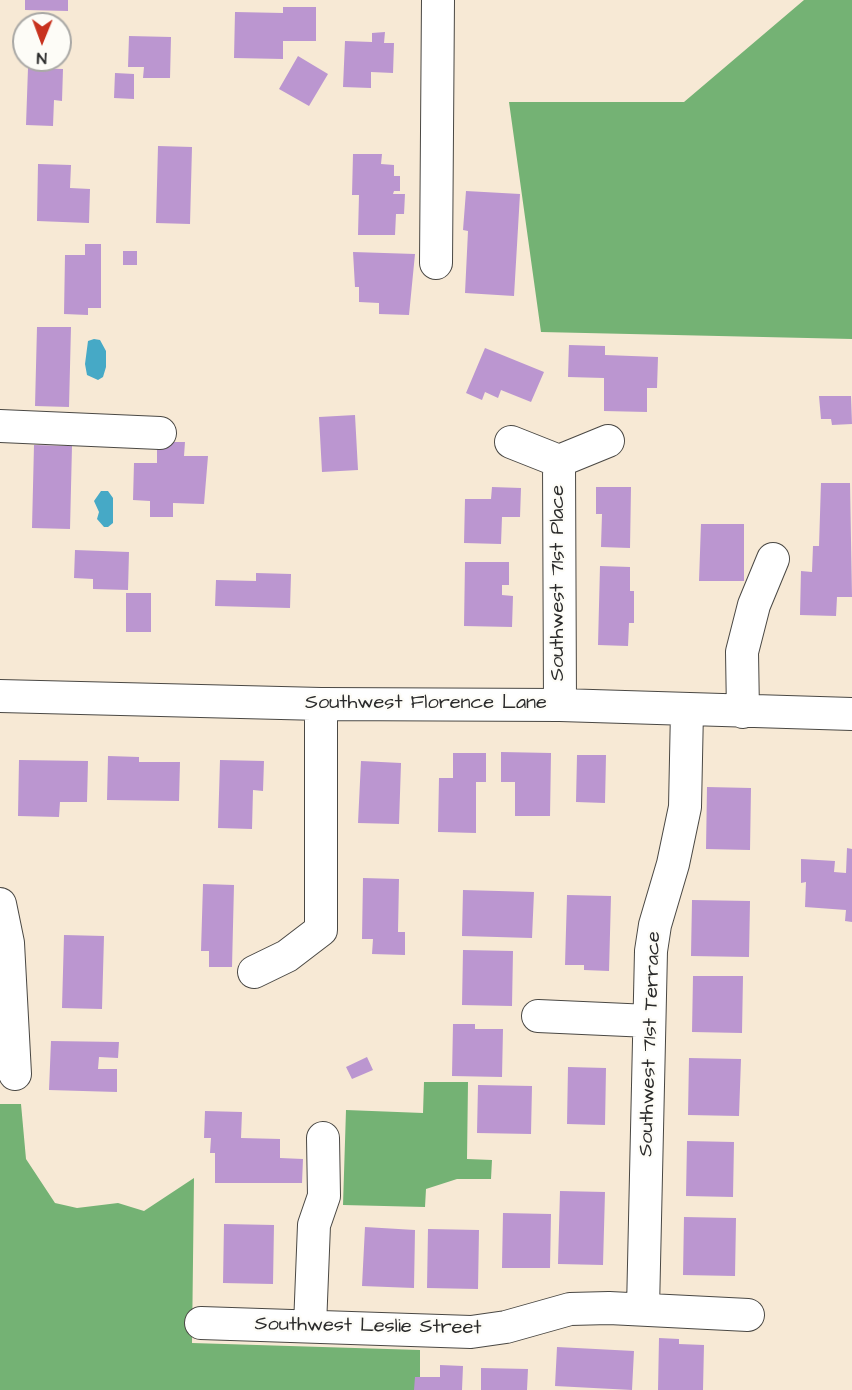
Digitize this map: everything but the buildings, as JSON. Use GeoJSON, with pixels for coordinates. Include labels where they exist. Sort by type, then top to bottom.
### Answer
{"type":"FeatureCollection","features":[{"type":"Feature","properties":{"kind":"street"},"geometry":{"type":"LineString","coordinates":[[436,263],[438,0]]}},
{"type":"Feature","properties":{"kind":"street"},"geometry":{"type":"LineString","coordinates":[[0,426],[160,433]]}},
{"type":"Feature","properties":{"kind":"street","name":"Southwest 71st Place"},"geometry":{"type":"LineString","coordinates":[[511,442],[559,461],[608,441]]}},
{"type":"Feature","properties":{"kind":"street","name":"Southwest 71st Place"},"geometry":{"type":"LineString","coordinates":[[559,461],[560,705]]}},
{"type":"Feature","properties":{"kind":"street"},"geometry":{"type":"LineString","coordinates":[[742,712],[742,652],[754,605],[773,559]]}},
{"type":"Feature","properties":{"kind":"street","name":"Southwest Florence Lane"},"geometry":{"type":"LineString","coordinates":[[0,696],[321,704],[560,705],[852,714]]}},
{"type":"Feature","properties":{"kind":"street"},"geometry":{"type":"LineString","coordinates":[[254,972],[287,956],[321,930],[321,704]]}},
{"type":"Feature","properties":{"kind":"street","name":"Southwest 71st Terrace"},"geometry":{"type":"LineString","coordinates":[[643,1309],[649,1021],[655,925],[676,854],[685,807],[687,710]]}},
{"type":"Feature","properties":{"kind":"street"},"geometry":{"type":"LineString","coordinates":[[0,904],[8,943],[15,1074]]}},
{"type":"Feature","properties":{"kind":"street"},"geometry":{"type":"LineString","coordinates":[[538,1016],[649,1021]]}},
{"type":"Feature","properties":{"kind":"street"},"geometry":{"type":"LineString","coordinates":[[310,1326],[314,1225],[324,1196],[323,1138]]}},
{"type":"Feature","properties":{"kind":"street","name":"Southwest Leslie Street"},"geometry":{"type":"LineString","coordinates":[[201,1323],[471,1332],[506,1328],[570,1309],[643,1309],[748,1315]]}},
{"type":"Feature","properties":{"kind":"green space"},"geometry":{"type":"Polygon","coordinates":[[[804,0],[852,0],[852,339],[541,332],[509,102],[684,102],[804,0]]]}},
{"type":"Feature","properties":{"kind":"green space"},"geometry":{"type":"Polygon","coordinates":[[[424,1082],[468,1082],[467,1159],[492,1160],[491,1179],[457,1179],[426,1189],[425,1207],[343,1205],[346,1110],[423,1113],[424,1082]]]}},
{"type":"Feature","properties":{"kind":"green space"},"geometry":{"type":"Polygon","coordinates":[[[0,1104],[21,1104],[26,1159],[55,1203],[77,1208],[118,1203],[144,1211],[194,1178],[192,1343],[420,1350],[420,1390],[0,1390],[0,1104]]]}},
{"type":"Feature","properties":{"kind":"water"},"geometry":{"type":"Polygon","coordinates":[[[100,340],[106,351],[106,367],[103,377],[98,380],[87,375],[85,364],[88,341],[100,340]]]}},
{"type":"Feature","properties":{"kind":"water"},"geometry":{"type":"Polygon","coordinates":[[[101,491],[108,491],[113,498],[113,523],[108,527],[104,527],[97,519],[99,512],[94,501],[101,491]]]}}]}
